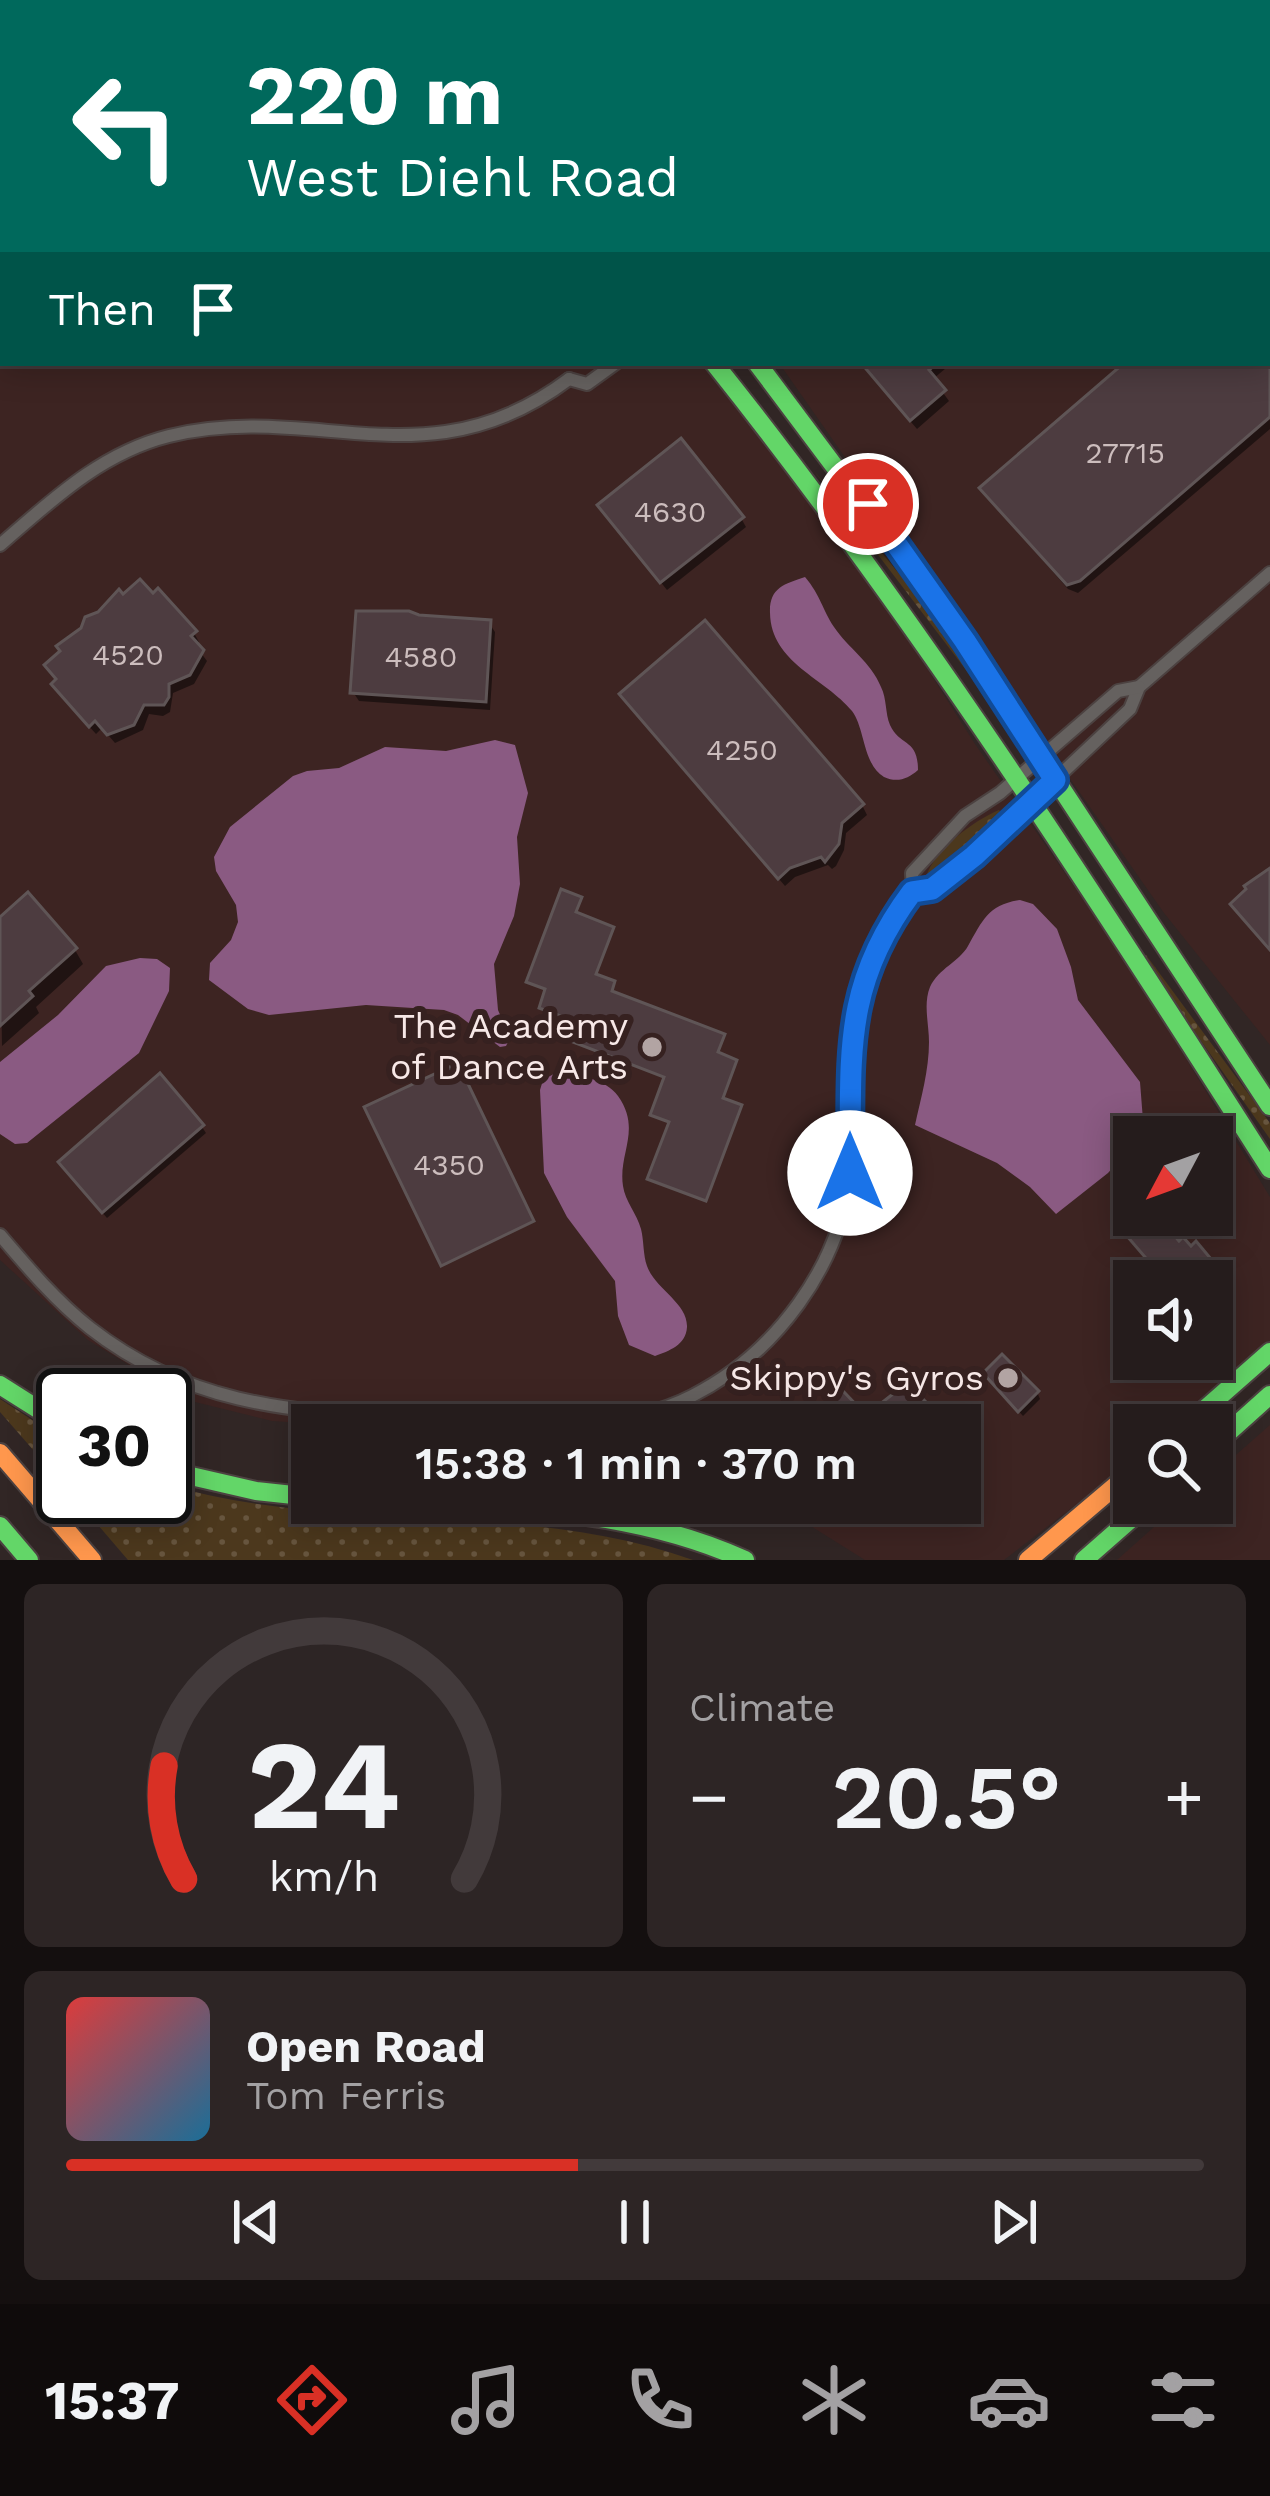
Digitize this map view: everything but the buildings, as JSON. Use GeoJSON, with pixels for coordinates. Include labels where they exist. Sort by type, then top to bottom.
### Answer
{"type":"FeatureCollection","features":[{"type":"Feature","properties":{"kind":"main road"},"geometry":{"type":"LineString","coordinates":[[716,366],[871,566],[1270,1168]]}},
{"type":"Feature","properties":{"kind":"main road"},"geometry":{"type":"LineString","coordinates":[[759,366],[885,526],[1270,1106]]}},
{"type":"Feature","properties":{"kind":"main road"},"geometry":{"type":"LineString","coordinates":[[1211,1404],[1270,1352]]}},
{"type":"Feature","properties":{"kind":"main road"},"geometry":{"type":"LineString","coordinates":[[0,1385],[36,1408]]}},
{"type":"Feature","properties":{"kind":"main road"},"geometry":{"type":"LineString","coordinates":[[1233,1429],[1265,1401]]}},
{"type":"Feature","properties":{"kind":"main road"},"geometry":{"type":"LineString","coordinates":[[0,1453],[92,1560]]}},
{"type":"Feature","properties":{"kind":"main road"},"geometry":{"type":"LineString","coordinates":[[192,1476],[291,1495]]}},
{"type":"Feature","properties":{"kind":"main road"},"geometry":{"type":"LineString","coordinates":[[1028,1560],[1113,1488]]}},
{"type":"Feature","properties":{"kind":"main road"},"geometry":{"type":"LineString","coordinates":[[642,1524],[746,1560]]}},
{"type":"Feature","properties":{"kind":"main road"},"geometry":{"type":"LineString","coordinates":[[1084,1560],[1125,1524]]}},
{"type":"Feature","properties":{"kind":"main road"},"geometry":{"type":"LineString","coordinates":[[0,1526],[29,1560]]}},
{"type":"Feature","properties":{"kind":"street"},"geometry":{"type":"LineString","coordinates":[[568,366],[569,379]]}},
{"type":"Feature","properties":{"kind":"street"},"geometry":{"type":"LineString","coordinates":[[0,544],[79,478],[152,441],[228,427],[425,436],[473,427],[515,412],[569,379],[587,384],[612,366]]}},
{"type":"Feature","properties":{"kind":"street"},"geometry":{"type":"LineString","coordinates":[[0,1235],[67,1309],[116,1346],[172,1378],[242,1402],[298,1412],[586,1425],[660,1409],[718,1381],[768,1342],[802,1300],[840,1221],[850,1173],[850,1042],[859,992],[885,933],[912,892],[912,873],[965,816],[1016,779],[1118,691],[1139,686],[1270,573]]}},
{"type":"Feature","properties":{"kind":"street"},"geometry":{"type":"LineString","coordinates":[[912,892],[932,889],[1031,803],[1130,709],[1139,686]]}},
{"type":"Feature","properties":{"kind":"shaded area"},"geometry":{"type":"Polygon","coordinates":[[[0,366],[705,366],[866,572],[975,744],[1131,968],[1221,1116],[1113,1116],[1113,1236],[1233,1236],[1233,1136],[1270,1197],[1270,1343],[1233,1375],[1233,1260],[1113,1260],[1113,1380],[1227,1380],[1199,1404],[1113,1404],[1113,1476],[1004,1560],[865,1560],[808,1524],[981,1524],[981,1404],[291,1404],[291,1422],[192,1401],[192,1368],[134,1368],[88,1340],[0,1260],[0,366]]]}},
{"type":"Feature","properties":{"kind":"shaded area"},"geometry":{"type":"Polygon","coordinates":[[[781,366],[1270,366],[1270,1045],[1164,913],[781,366]]]}},
{"type":"Feature","properties":{"kind":"shaded area"},"geometry":{"type":"Polygon","coordinates":[[[814,471],[958,645],[1010,724],[1008,725],[814,471]]]}},
{"type":"Feature","properties":{"kind":"shaded area"},"geometry":{"type":"Polygon","coordinates":[[[805,577],[834,627],[877,678],[890,725],[915,753],[918,770],[910,776],[893,780],[877,771],[852,711],[779,645],[770,613],[772,598],[784,585],[805,577]]]}},
{"type":"Feature","properties":{"kind":"shaded area"},"geometry":{"type":"Polygon","coordinates":[[[495,740],[515,745],[528,793],[517,837],[520,884],[514,916],[494,964],[498,1010],[510,1038],[506,1046],[500,1047],[444,1010],[366,1005],[269,1015],[248,1009],[209,980],[210,963],[231,940],[238,922],[236,905],[216,871],[214,857],[230,827],[293,776],[307,771],[339,768],[385,747],[446,751],[495,740]]]}},
{"type":"Feature","properties":{"kind":"shaded area"},"geometry":{"type":"Polygon","coordinates":[[[999,810],[1001,817],[978,844],[932,879],[926,877],[956,837],[999,810]]]}},
{"type":"Feature","properties":{"kind":"shaded area"},"geometry":{"type":"Polygon","coordinates":[[[1020,900],[1033,904],[1057,929],[1078,1000],[1140,1082],[1143,1116],[1113,1116],[1113,1167],[1056,1214],[997,1163],[915,1125],[928,1063],[930,987],[1000,906],[1020,900]]]}},
{"type":"Feature","properties":{"kind":"shaded area"},"geometry":{"type":"Polygon","coordinates":[[[1146,955],[1270,1123],[1270,1139],[1142,957],[1146,955]]]}},
{"type":"Feature","properties":{"kind":"shaded area"},"geometry":{"type":"Polygon","coordinates":[[[157,959],[170,968],[169,991],[139,1053],[27,1143],[15,1144],[0,1134],[0,1062],[58,1015],[106,966],[157,959]]]}},
{"type":"Feature","properties":{"kind":"shaded area"},"geometry":{"type":"Polygon","coordinates":[[[559,1071],[606,1085],[625,1108],[629,1131],[624,1192],[641,1229],[647,1266],[686,1318],[680,1343],[655,1356],[629,1345],[618,1316],[615,1281],[567,1217],[544,1173],[540,1090],[543,1080],[559,1071]]]}},
{"type":"Feature","properties":{"kind":"shaded area"},"geometry":{"type":"Polygon","coordinates":[[[0,1399],[36,1422],[36,1453],[0,1412],[0,1399]]]}},
{"type":"Feature","properties":{"kind":"shaded area"},"geometry":{"type":"Polygon","coordinates":[[[1270,1425],[1270,1560],[1117,1560],[1157,1524],[1233,1524],[1233,1458],[1270,1425]]]}},
{"type":"Feature","properties":{"kind":"shaded area"},"geometry":{"type":"Polygon","coordinates":[[[192,1490],[291,1508],[291,1524],[506,1524],[629,1541],[693,1560],[128,1560],[97,1524],[192,1524],[192,1490]]]}},
{"type":"Feature","properties":{"kind":"traffic: fast"},"geometry":{"type":"LineString","coordinates":[[716,366],[933,658],[1071,860],[1270,1169]]}},
{"type":"Feature","properties":{"kind":"traffic: fast"},"geometry":{"type":"LineString","coordinates":[[759,366],[960,634],[1270,1106]]}},
{"type":"Feature","properties":{"kind":"traffic: fast"},"geometry":{"type":"LineString","coordinates":[[1211,1404],[1270,1352]]}},
{"type":"Feature","properties":{"kind":"traffic: fast"},"geometry":{"type":"LineString","coordinates":[[0,1385],[36,1408]]}},
{"type":"Feature","properties":{"kind":"traffic: fast"},"geometry":{"type":"LineString","coordinates":[[1233,1428],[1270,1395]]}},
{"type":"Feature","properties":{"kind":"traffic: fast"},"geometry":{"type":"LineString","coordinates":[[192,1476],[291,1495]]}},
{"type":"Feature","properties":{"kind":"traffic: fast"},"geometry":{"type":"LineString","coordinates":[[632,1524],[745,1560]]}},
{"type":"Feature","properties":{"kind":"traffic: fast"},"geometry":{"type":"LineString","coordinates":[[1084,1560],[1125,1524]]}},
{"type":"Feature","properties":{"kind":"traffic: fast"},"geometry":{"type":"LineString","coordinates":[[0,1526],[29,1560]]}},
{"type":"Feature","properties":{"kind":"traffic: slow"},"geometry":{"type":"LineString","coordinates":[[0,1453],[92,1560]]}},
{"type":"Feature","properties":{"kind":"traffic: slow"},"geometry":{"type":"LineString","coordinates":[[1028,1560],[1113,1488]]}},
{"type":"Feature","properties":{"kind":"place","name":"The Academy of Dance Arts"},"geometry":{"type":"Point","coordinates":[652,1047]}},
{"type":"Feature","properties":{"kind":"place","name":"Skippy's Gyros"},"geometry":{"type":"Point","coordinates":[1008,1378]}},
{"type":"Feature","properties":{"kind":"route"},"geometry":{"type":"LineString","coordinates":[[850,1173],[850,1042],[859,992],[873,956],[912,892],[932,889],[1055,780],[868,504]]}}]}
